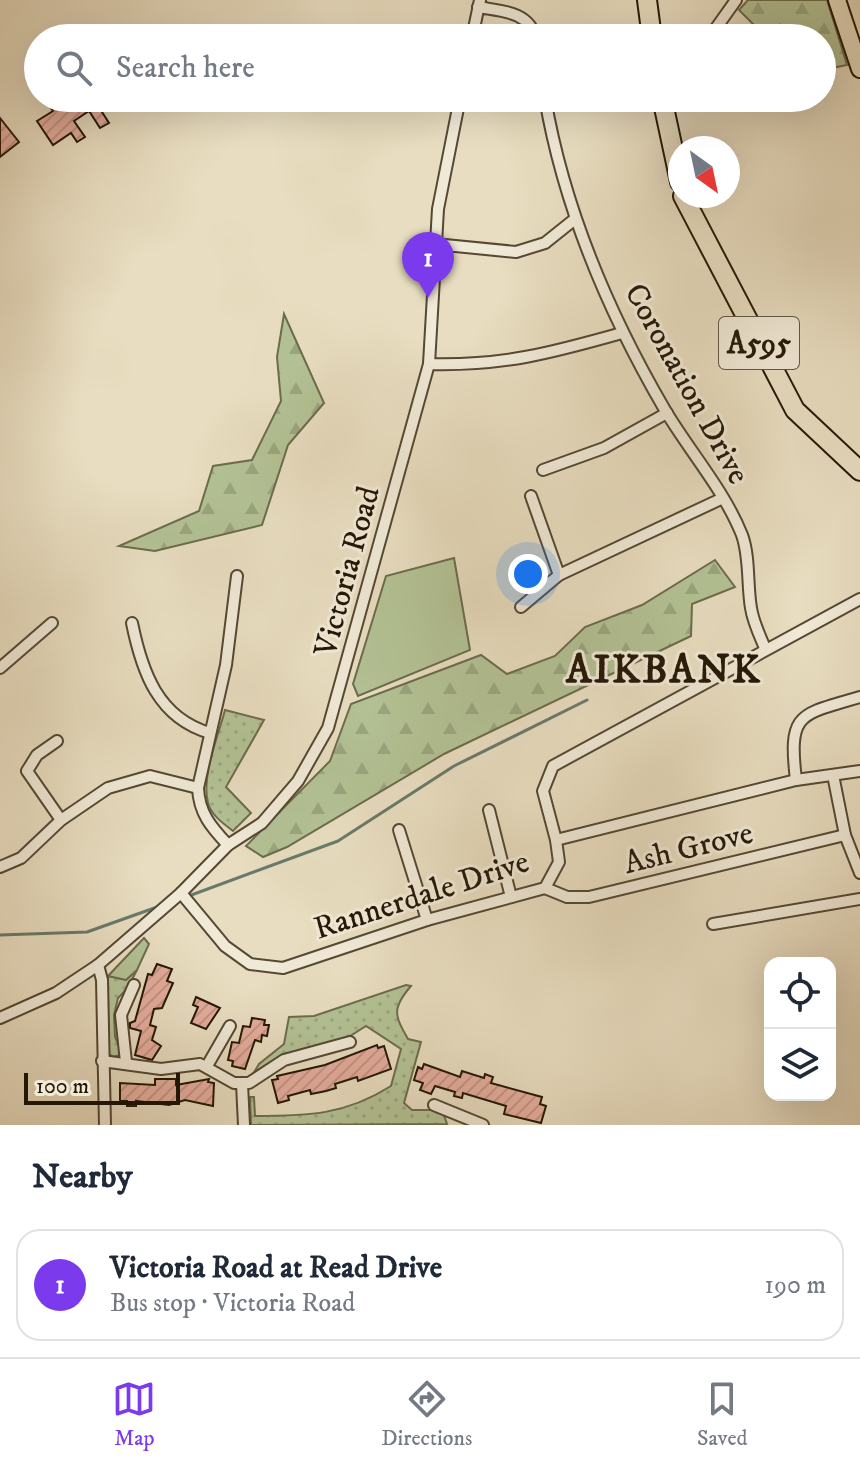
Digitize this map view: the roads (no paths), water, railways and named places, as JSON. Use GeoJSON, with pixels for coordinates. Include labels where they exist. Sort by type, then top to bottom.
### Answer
{"type":"FeatureCollection","features":[{"type":"Feature","properties":{"kind":"highway"},"geometry":{"type":"LineString","coordinates":[[647,0],[650,24]]}},
{"type":"Feature","properties":{"kind":"highway"},"geometry":{"type":"LineString","coordinates":[[665,112],[670,136]]}},
{"type":"Feature","properties":{"kind":"highway","name":"A595"},"geometry":{"type":"LineString","coordinates":[[689,208],[795,410],[860,471]]}},
{"type":"Feature","properties":{"kind":"main road"},"geometry":{"type":"LineString","coordinates":[[837,0],[860,69]]}},
{"type":"Feature","properties":{"kind":"street"},"geometry":{"type":"LineString","coordinates":[[719,24],[736,0]]}},
{"type":"Feature","properties":{"kind":"street"},"geometry":{"type":"LineString","coordinates":[[475,24],[479,4],[518,14],[528,24]]}},
{"type":"Feature","properties":{"kind":"street","name":"Victoria Road"},"geometry":{"type":"LineString","coordinates":[[0,1018],[56,993],[98,965],[181,893],[228,845],[249,833],[276,808],[298,781],[328,728],[429,364],[438,209],[457,112]]}},
{"type":"Feature","properties":{"kind":"street","name":"Coronation Drive"},"geometry":{"type":"LineString","coordinates":[[547,112],[552,141],[575,219],[622,333],[667,413],[723,498],[743,538],[751,612],[765,648]]}},
{"type":"Feature","properties":{"kind":"street"},"geometry":{"type":"LineString","coordinates":[[435,244],[516,252],[545,243],[575,219]]}},
{"type":"Feature","properties":{"kind":"street"},"geometry":{"type":"LineString","coordinates":[[429,364],[483,365],[533,358],[622,333]]}},
{"type":"Feature","properties":{"kind":"street"},"geometry":{"type":"LineString","coordinates":[[543,470],[604,448],[667,413]]}},
{"type":"Feature","properties":{"kind":"street"},"geometry":{"type":"LineString","coordinates":[[531,496],[559,575]]}},
{"type":"Feature","properties":{"kind":"street"},"geometry":{"type":"LineString","coordinates":[[521,607],[559,575],[723,498]]}},
{"type":"Feature","properties":{"kind":"street"},"geometry":{"type":"LineString","coordinates":[[228,845],[210,826],[199,804],[198,788],[226,665],[237,576]]}},
{"type":"Feature","properties":{"kind":"street"},"geometry":{"type":"LineString","coordinates":[[556,840],[543,791],[553,766],[860,599]]}},
{"type":"Feature","properties":{"kind":"street"},"geometry":{"type":"LineString","coordinates":[[0,668],[52,623]]}},
{"type":"Feature","properties":{"kind":"street"},"geometry":{"type":"LineString","coordinates":[[132,623],[141,666],[165,707],[189,727],[210,733]]}},
{"type":"Feature","properties":{"kind":"street"},"geometry":{"type":"LineString","coordinates":[[796,780],[792,745],[797,722],[811,711],[860,697]]}},
{"type":"Feature","properties":{"kind":"street"},"geometry":{"type":"LineString","coordinates":[[57,741],[37,755],[27,771],[61,820]]}},
{"type":"Feature","properties":{"kind":"street","name":"Rannerdale Drive"},"geometry":{"type":"LineString","coordinates":[[181,893],[225,946],[250,964],[283,968],[427,920],[545,888],[559,862],[556,840],[796,780],[860,771]]}},
{"type":"Feature","properties":{"kind":"street"},"geometry":{"type":"LineString","coordinates":[[833,775],[845,835],[860,873]]}},
{"type":"Feature","properties":{"kind":"street"},"geometry":{"type":"LineString","coordinates":[[0,867],[21,858],[61,820],[108,788],[150,776],[198,788]]}},
{"type":"Feature","properties":{"kind":"street"},"geometry":{"type":"LineString","coordinates":[[489,810],[511,897]]}},
{"type":"Feature","properties":{"kind":"street"},"geometry":{"type":"LineString","coordinates":[[399,830],[427,920]]}},
{"type":"Feature","properties":{"kind":"street","name":"Ash Grove"},"geometry":{"type":"LineString","coordinates":[[545,888],[567,897],[589,897],[845,835]]}},
{"type":"Feature","properties":{"kind":"street"},"geometry":{"type":"LineString","coordinates":[[713,924],[860,899]]}},
{"type":"Feature","properties":{"kind":"street"},"geometry":{"type":"LineString","coordinates":[[98,965],[102,980],[105,1125]]}},
{"type":"Feature","properties":{"kind":"street"},"geometry":{"type":"LineString","coordinates":[[126,1062],[121,1015],[134,985]]}},
{"type":"Feature","properties":{"kind":"street"},"geometry":{"type":"LineString","coordinates":[[207,1066],[230,1026]]}},
{"type":"Feature","properties":{"kind":"street"},"geometry":{"type":"LineString","coordinates":[[102,1061],[161,1069],[186,1064],[207,1066],[242,1084],[254,1081],[284,1060],[350,1042]]}},
{"type":"Feature","properties":{"kind":"street"},"geometry":{"type":"LineString","coordinates":[[242,1084],[244,1125]]}},
{"type":"Feature","properties":{"kind":"street"},"geometry":{"type":"LineString","coordinates":[[434,1105],[457,1120],[483,1125]]}},
{"type":"Feature","properties":{"kind":"waterway"},"geometry":{"type":"LineString","coordinates":[[186,897],[338,841],[454,766],[587,700]]}},
{"type":"Feature","properties":{"kind":"waterway"},"geometry":{"type":"LineString","coordinates":[[0,935],[87,932],[160,906]]}},
{"type":"Feature","properties":{"kind":"place","name":"Victoria Road at Read Drive"},"geometry":{"type":"Point","coordinates":[428,298]}},
{"type":"Feature","properties":{"kind":"district","name":"AIKBANK"},"geometry":{"type":"Point","coordinates":[664,668]}}]}
